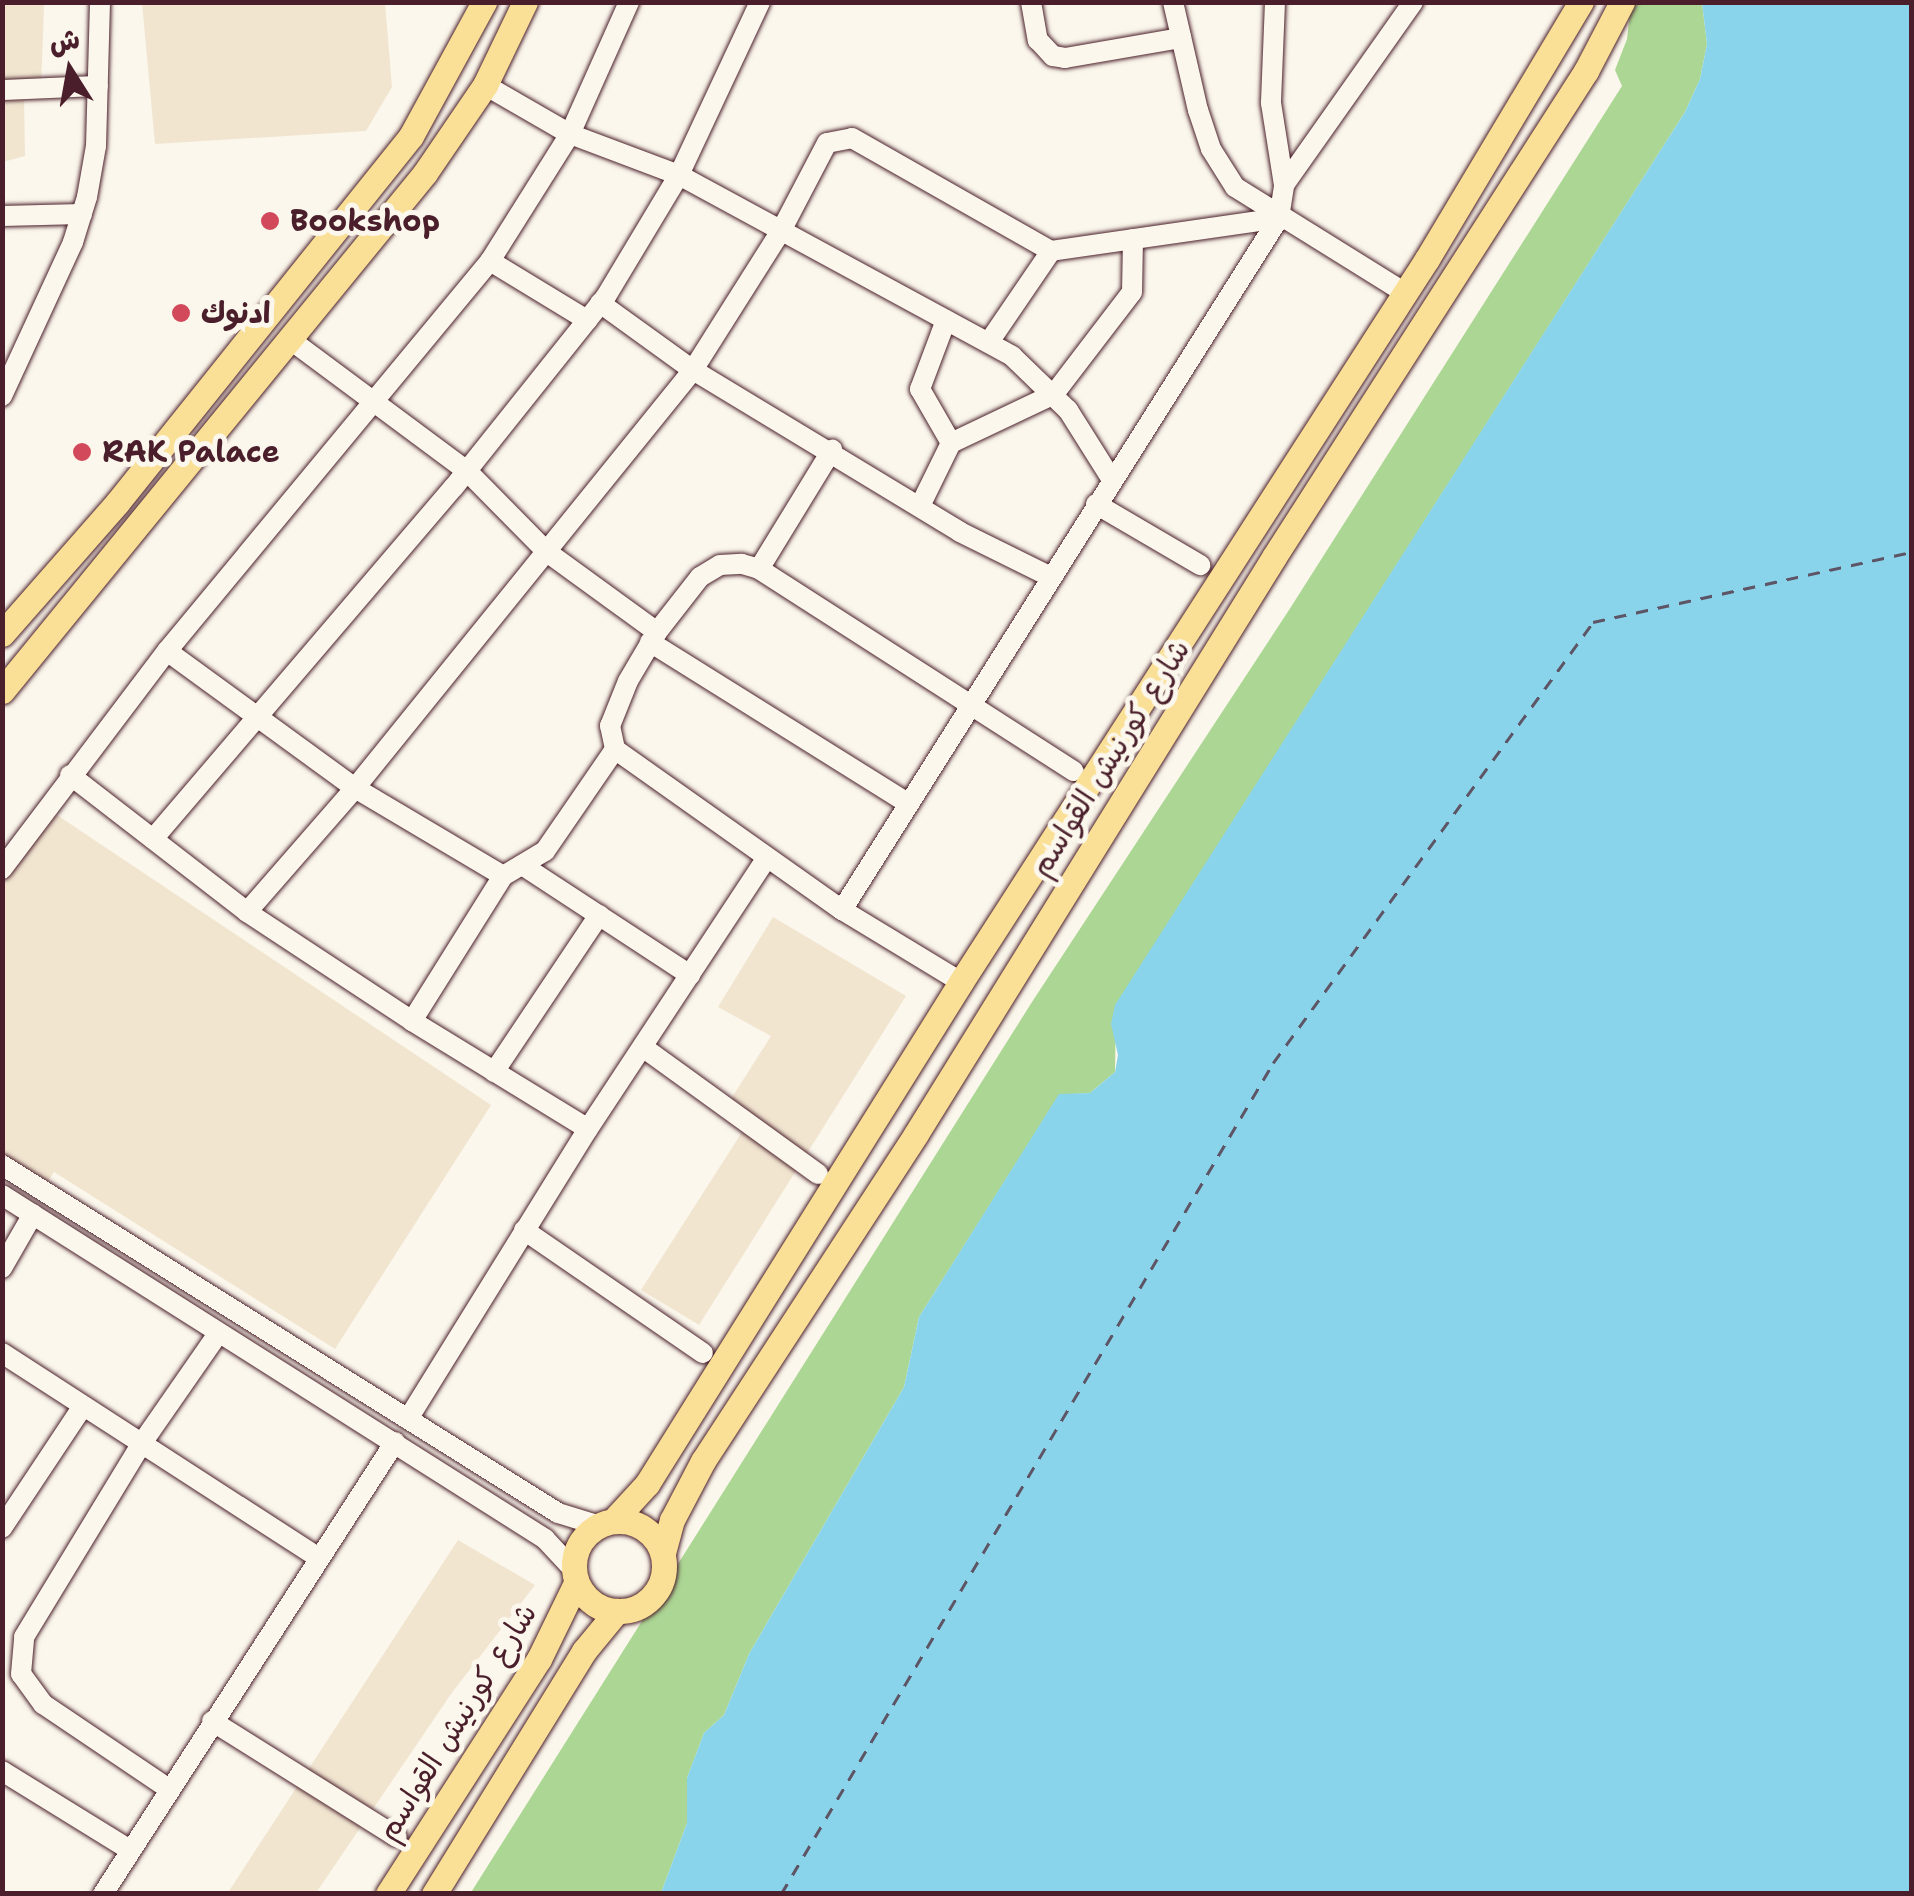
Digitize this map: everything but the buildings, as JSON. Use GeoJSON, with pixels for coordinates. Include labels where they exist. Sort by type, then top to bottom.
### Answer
{"type":"FeatureCollection","features":[{"type":"Feature","properties":{"kind":"main road"},"geometry":{"type":"LineString","coordinates":[[7,618],[116,502],[411,136],[484,2]]}},
{"type":"Feature","properties":{"kind":"main road"},"geometry":{"type":"LineString","coordinates":[[2,691],[292,341],[425,173],[485,85],[526,2]]}},
{"type":"Feature","properties":{"kind":"main road","name":"شارع كورنيش القواسم"},"geometry":{"type":"LineString","coordinates":[[606,1523],[648,1484],[961,982],[1444,232],[1581,2]]}},
{"type":"Feature","properties":{"kind":"main road","name":"شارع كورنيش القواسم"},"geometry":{"type":"LineString","coordinates":[[663,1553],[672,1520],[703,1461],[916,1134],[1274,557],[1586,71],[1622,2]]}},
{"type":"Feature","properties":{"kind":"main road"},"geometry":{"type":"LineString","coordinates":[[1436,202],[1444,232]]}},
{"type":"Feature","properties":{"kind":"main road"},"geometry":{"type":"LineString","coordinates":[[606,1523],[644,1528],[663,1553],[662,1581],[655,1594],[632,1610],[618,1612],[592,1603],[574,1576],[575,1552],[606,1523]]}},
{"type":"Feature","properties":{"kind":"main road","name":"شارع كورنيش القواسم"},"geometry":{"type":"LineString","coordinates":[[388,1894],[540,1659],[574,1576]]}},
{"type":"Feature","properties":{"kind":"main road"},"geometry":{"type":"LineString","coordinates":[[434,1894],[584,1651],[618,1612]]}},
{"type":"Feature","properties":{"kind":"street"},"geometry":{"type":"LineString","coordinates":[[2,396],[12,350],[48,300],[82,214],[96,146],[100,2]]}},
{"type":"Feature","properties":{"kind":"street"},"geometry":{"type":"LineString","coordinates":[[2,868],[167,651],[490,262],[570,134],[629,2]]}},
{"type":"Feature","properties":{"kind":"street"},"geometry":{"type":"LineString","coordinates":[[153,839],[467,471],[594,312],[679,175],[760,2]]}},
{"type":"Feature","properties":{"kind":"street"},"geometry":{"type":"LineString","coordinates":[[1031,2],[1038,40],[1054,56],[1065,58],[1181,38]]}},
{"type":"Feature","properties":{"kind":"street"},"geometry":{"type":"LineString","coordinates":[[1174,2],[1212,149],[1235,187],[1278,218],[1405,293]]}},
{"type":"Feature","properties":{"kind":"street"},"geometry":{"type":"LineString","coordinates":[[842,910],[1278,218],[1284,185],[1271,103],[1275,2]]}},
{"type":"Feature","properties":{"kind":"street"},"geometry":{"type":"LineString","coordinates":[[1284,185],[1413,2]]}},
{"type":"Feature","properties":{"kind":"street"},"geometry":{"type":"LineString","coordinates":[[485,85],[570,134],[679,175],[989,342],[1054,394],[1112,480]]}},
{"type":"Feature","properties":{"kind":"street"},"geometry":{"type":"LineString","coordinates":[[2,90],[98,86]]}},
{"type":"Feature","properties":{"kind":"street"},"geometry":{"type":"LineString","coordinates":[[247,912],[354,788],[693,370],[782,229],[827,143],[842,137],[1051,252],[1278,218]]}},
{"type":"Feature","properties":{"kind":"street"},"geometry":{"type":"LineString","coordinates":[[2,216],[82,214]]}},
{"type":"Feature","properties":{"kind":"street"},"geometry":{"type":"LineString","coordinates":[[920,506],[950,443],[1054,394],[1132,292],[1133,240]]}},
{"type":"Feature","properties":{"kind":"street"},"geometry":{"type":"LineString","coordinates":[[989,342],[1051,252]]}},
{"type":"Feature","properties":{"kind":"street"},"geometry":{"type":"LineString","coordinates":[[490,262],[594,312],[832,450],[920,506],[1051,577]]}},
{"type":"Feature","properties":{"kind":"street"},"geometry":{"type":"LineString","coordinates":[[946,320],[920,389],[950,443]]}},
{"type":"Feature","properties":{"kind":"street"},"geometry":{"type":"LineString","coordinates":[[292,341],[467,471],[548,552],[654,637],[908,803]]}},
{"type":"Feature","properties":{"kind":"street"},"geometry":{"type":"LineString","coordinates":[[760,570],[832,450]]}},
{"type":"Feature","properties":{"kind":"street"},"geometry":{"type":"LineString","coordinates":[[1096,504],[1200,565]]}},
{"type":"Feature","properties":{"kind":"street"},"geometry":{"type":"LineString","coordinates":[[961,982],[842,910],[615,748],[610,726],[654,637],[700,578],[720,565],[760,570],[1074,770]]}},
{"type":"Feature","properties":{"kind":"street"},"geometry":{"type":"LineString","coordinates":[[167,651],[354,788],[503,876]]}},
{"type":"Feature","properties":{"kind":"street"},"geometry":{"type":"LineString","coordinates":[[412,1021],[503,876],[545,851],[615,748]]}},
{"type":"Feature","properties":{"kind":"street"},"geometry":{"type":"LineString","coordinates":[[70,776],[247,912],[412,1021],[588,1129]]}},
{"type":"Feature","properties":{"kind":"street"},"geometry":{"type":"LineString","coordinates":[[408,1419],[588,1129],[767,858]]}},
{"type":"Feature","properties":{"kind":"street"},"geometry":{"type":"LineString","coordinates":[[522,865],[690,975]]}},
{"type":"Feature","properties":{"kind":"street"},"geometry":{"type":"LineString","coordinates":[[494,1072],[599,915]]}},
{"type":"Feature","properties":{"kind":"street"},"geometry":{"type":"LineString","coordinates":[[644,1048],[818,1174]]}},
{"type":"Feature","properties":{"kind":"street"},"geometry":{"type":"LineString","coordinates":[[2,1165],[558,1512],[606,1523]]}},
{"type":"Feature","properties":{"kind":"street"},"geometry":{"type":"LineString","coordinates":[[2,1195],[217,1335],[395,1442],[545,1539],[574,1576]]}},
{"type":"Feature","properties":{"kind":"street"},"geometry":{"type":"LineString","coordinates":[[2,1268],[32,1214]]}},
{"type":"Feature","properties":{"kind":"street"},"geometry":{"type":"LineString","coordinates":[[524,1230],[703,1354]]}},
{"type":"Feature","properties":{"kind":"street"},"geometry":{"type":"LineString","coordinates":[[169,1789],[43,1704],[12,1673],[24,1637],[142,1443],[217,1335]]}},
{"type":"Feature","properties":{"kind":"street"},"geometry":{"type":"LineString","coordinates":[[2,1354],[317,1557]]}},
{"type":"Feature","properties":{"kind":"street"},"geometry":{"type":"LineString","coordinates":[[2,1528],[83,1406]]}},
{"type":"Feature","properties":{"kind":"street"},"geometry":{"type":"LineString","coordinates":[[104,1894],[317,1557],[395,1442]]}},
{"type":"Feature","properties":{"kind":"street"},"geometry":{"type":"LineString","coordinates":[[212,1721],[396,1837]]}},
{"type":"Feature","properties":{"kind":"street"},"geometry":{"type":"LineString","coordinates":[[2,1772],[130,1850]]}},
{"type":"Feature","properties":{"kind":"shaded area"},"geometry":{"type":"Polygon","coordinates":[[[3,3],[43,3],[44,7],[41,88],[24,96],[25,156],[3,162],[3,3]]]}},
{"type":"Feature","properties":{"kind":"shaded area"},"geometry":{"type":"Polygon","coordinates":[[[142,3],[385,3],[392,87],[366,131],[155,144],[142,3]]]}},
{"type":"Feature","properties":{"kind":"shaded area"},"geometry":{"type":"Polygon","coordinates":[[[54,813],[491,1105],[335,1349],[54,1172],[45,1186],[3,1158],[2,882],[54,813]]]}},
{"type":"Feature","properties":{"kind":"shaded area"},"geometry":{"type":"Polygon","coordinates":[[[773,917],[906,996],[699,1325],[641,1290],[744,1129],[722,1113],[771,1036],[718,1007],[773,917]]]}},
{"type":"Feature","properties":{"kind":"shaded area"},"geometry":{"type":"Polygon","coordinates":[[[458,1540],[535,1585],[451,1694],[316,1893],[227,1894],[458,1540]]]}},
{"type":"Feature","properties":{"kind":"green space"},"geometry":{"type":"Polygon","coordinates":[[[1631,3],[1702,3],[1707,44],[1700,79],[1685,112],[1116,1005],[1115,1072],[1090,1093],[1059,1095],[919,1317],[904,1387],[749,1654],[724,1715],[704,1733],[687,1778],[687,1823],[661,1893],[470,1894],[1032,1002],[1289,610],[1622,86],[1615,70],[1627,39],[1631,3]]]}},
{"type":"Feature","properties":{"kind":"water"},"geometry":{"type":"Polygon","coordinates":[[[1702,3],[1911,3],[1911,1893],[661,1893],[687,1823],[687,1778],[704,1733],[724,1715],[749,1654],[904,1387],[919,1317],[1059,1094],[1090,1093],[1115,1072],[1118,1055],[1111,1024],[1115,1005],[1685,112],[1700,79],[1707,44],[1702,3]]]}},
{"type":"Feature","properties":{"kind":"ferry route"},"geometry":{"type":"LineString","coordinates":[[781,1894],[1273,1063],[1593,622],[1912,552]]}},
{"type":"Feature","properties":{"kind":"place","name":"Bookshop"},"geometry":{"type":"Point","coordinates":[270,221]}},
{"type":"Feature","properties":{"kind":"place","name":"ادنوك"},"geometry":{"type":"Point","coordinates":[181,313]}},
{"type":"Feature","properties":{"kind":"place","name":"RAK Palace"},"geometry":{"type":"Point","coordinates":[82,452]}}]}
